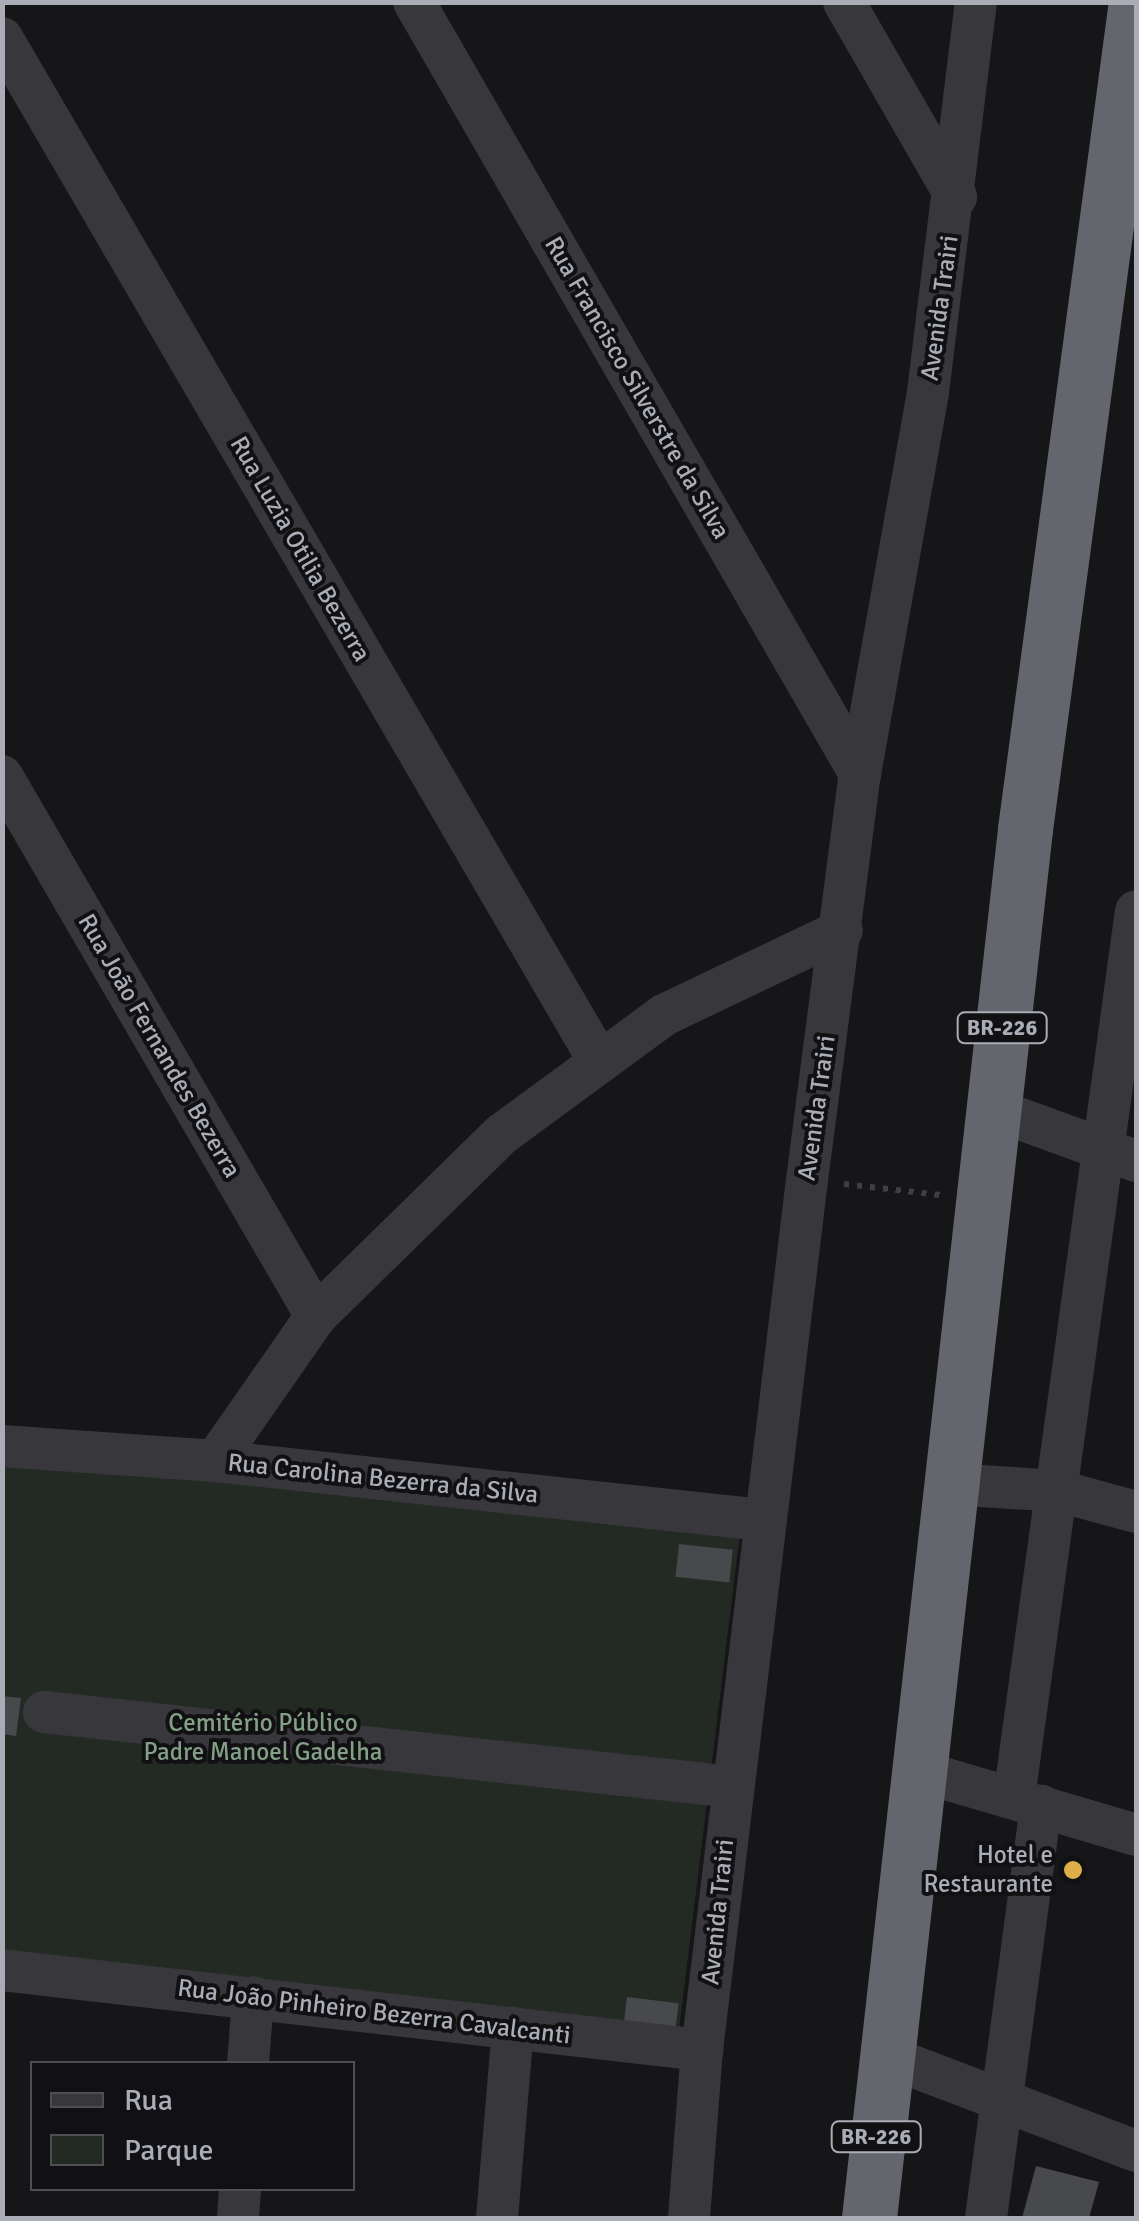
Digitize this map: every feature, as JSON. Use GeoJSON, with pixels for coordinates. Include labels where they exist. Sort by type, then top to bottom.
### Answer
{"type":"FeatureCollection","features":[{"type":"Feature","properties":{"kind":"highway","name":"BR-226"},"geometry":{"type":"LineString","coordinates":[[868,2218],[993,1109],[1136,2]]}},
{"type":"Feature","properties":{"kind":"street","name":"Rua Francisco Silverstre da Silva"},"geometry":{"type":"LineString","coordinates":[[414,2],[860,774]]}},
{"type":"Feature","properties":{"kind":"street"},"geometry":{"type":"LineString","coordinates":[[844,2],[956,197]]}},
{"type":"Feature","properties":{"kind":"street","name":"Avenida Trairi"},"geometry":{"type":"LineString","coordinates":[[690,2218],[702,2050],[763,1520],[860,774],[956,197],[976,2]]}},
{"type":"Feature","properties":{"kind":"street","name":"Rua Luzia Otilia Bezerra"},"geometry":{"type":"LineString","coordinates":[[2,38],[598,1059]]}},
{"type":"Feature","properties":{"kind":"street","name":"Rua João Fernandes Bezerra"},"geometry":{"type":"LineString","coordinates":[[2,776],[316,1316]]}},
{"type":"Feature","properties":{"kind":"street"},"geometry":{"type":"LineString","coordinates":[[986,2218],[1002,2101],[1059,1491],[1121,1153],[1136,911]]}},
{"type":"Feature","properties":{"kind":"street"},"geometry":{"type":"LineString","coordinates":[[215,1462],[316,1316],[502,1134],[598,1059],[664,1015],[842,930]]}},
{"type":"Feature","properties":{"kind":"street"},"geometry":{"type":"LineString","coordinates":[[993,1109],[1121,1153]]}},
{"type":"Feature","properties":{"kind":"street","name":"Rua Carolina Bezerra da Silva"},"geometry":{"type":"LineString","coordinates":[[2,1446],[215,1462],[763,1520]]}},
{"type":"Feature","properties":{"kind":"street"},"geometry":{"type":"LineString","coordinates":[[949,1484],[1059,1491],[1136,1512]]}},
{"type":"Feature","properties":{"kind":"street"},"geometry":{"type":"LineString","coordinates":[[44,1712],[732,1787]]}},
{"type":"Feature","properties":{"kind":"street"},"geometry":{"type":"LineString","coordinates":[[919,1771],[1136,1834]]}},
{"type":"Feature","properties":{"kind":"street","name":"Rua João Pinheiro Bezerra Cavalcanti"},"geometry":{"type":"LineString","coordinates":[[2,1970],[702,2050]]}},
{"type":"Feature","properties":{"kind":"street"},"geometry":{"type":"LineString","coordinates":[[2,2002],[44,1976]]}},
{"type":"Feature","properties":{"kind":"street"},"geometry":{"type":"LineString","coordinates":[[248,2061],[252,1997]]}},
{"type":"Feature","properties":{"kind":"street"},"geometry":{"type":"LineString","coordinates":[[497,2218],[513,2028]]}},
{"type":"Feature","properties":{"kind":"street"},"geometry":{"type":"LineString","coordinates":[[884,2054],[1136,2151]]}},
{"type":"Feature","properties":{"kind":"street"},"geometry":{"type":"LineString","coordinates":[[238,2218],[240,2191]]}},
{"type":"Feature","properties":{"kind":"path"},"geometry":{"type":"LineString","coordinates":[[807,1180],[982,1200]]}},
{"type":"Feature","properties":{"kind":"green space","name":"Cemitério Público Padre Manoel Gadelha"},"geometry":{"type":"Polygon","coordinates":[[[3,1447],[739,1537],[676,2054],[2,1971],[3,1447]]]}},
{"type":"Feature","properties":{"kind":"building"},"geometry":{"type":"Polygon","coordinates":[[[679,1544],[733,1550],[729,1582],[676,1577],[679,1544]]]}},
{"type":"Feature","properties":{"kind":"building"},"geometry":{"type":"Polygon","coordinates":[[[2,1696],[21,1698],[16,1736],[2,1734],[2,1696]]]}},
{"type":"Feature","properties":{"kind":"building"},"geometry":{"type":"Polygon","coordinates":[[[627,1997],[679,2003],[674,2040],[622,2034],[627,1997]]]}},
{"type":"Feature","properties":{"kind":"building"},"geometry":{"type":"Polygon","coordinates":[[[1036,2166],[1099,2182],[1089,2218],[1022,2218],[1036,2166]]]}},
{"type":"Feature","properties":{"kind":"place","name":"Hotel e Restaurante"},"geometry":{"type":"Point","coordinates":[1073,1870]}}]}
